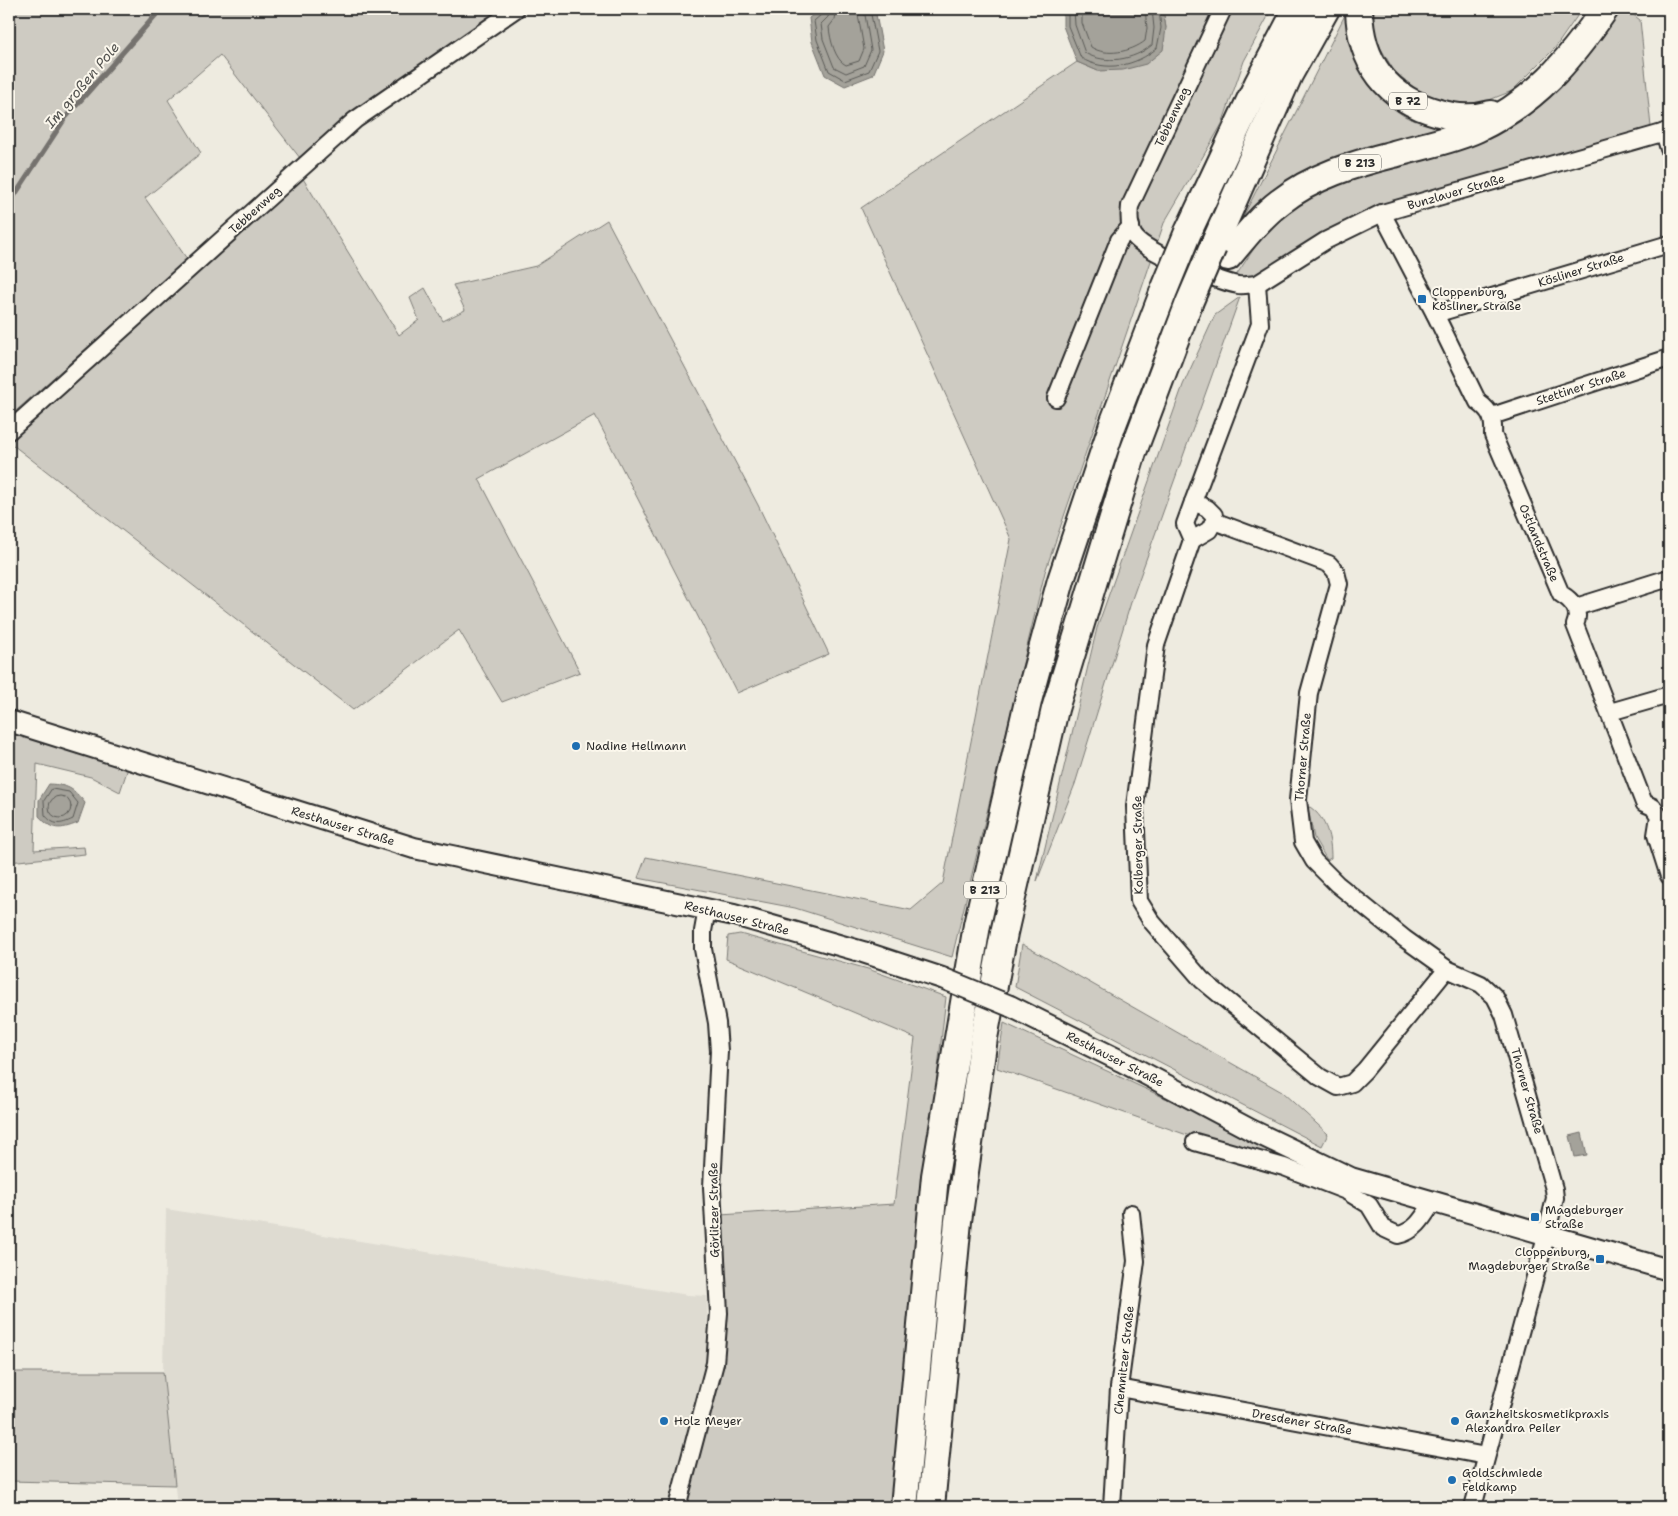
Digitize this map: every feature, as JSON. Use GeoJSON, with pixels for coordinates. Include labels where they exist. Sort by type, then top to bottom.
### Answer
{"type":"FeatureCollection","features":[{"type":"Feature","properties":{"kind":"highway","name":"B 213"},"geometry":{"type":"LineString","coordinates":[[904,1507],[935,1176],[979,916],[1030,697],[1061,580],[1113,424],[1163,293],[1188,232],[1258,83],[1297,9]]}},
{"type":"Feature","properties":{"kind":"highway","name":"B 213"},"geometry":{"type":"LineString","coordinates":[[931,1507],[958,1221],[984,1038],[1004,933],[1055,709],[1133,452],[1157,386],[1176,372],[1195,306],[1220,252],[1289,75],[1326,9]]}},
{"type":"Feature","properties":{"kind":"highway","name":"B 72"},"geometry":{"type":"LineString","coordinates":[[1359,9],[1363,41],[1374,68],[1392,91],[1420,108],[1474,119],[1514,108],[1549,81],[1589,32],[1604,9]]}},
{"type":"Feature","properties":{"kind":"highway","name":"B 213"},"geometry":{"type":"LineString","coordinates":[[1220,252],[1280,202],[1324,176],[1366,161],[1445,140],[1477,129],[1514,108]]}},
{"type":"Feature","properties":{"kind":"street","name":"Tebbenweg"},"geometry":{"type":"LineString","coordinates":[[9,431],[355,120],[516,9]]}},
{"type":"Feature","properties":{"kind":"street","name":"Tebbenweg"},"geometry":{"type":"LineString","coordinates":[[1131,226],[1129,217],[1130,206],[1223,9]]}},
{"type":"Feature","properties":{"kind":"street"},"geometry":{"type":"LineString","coordinates":[[1667,132],[1669,149]]}},
{"type":"Feature","properties":{"kind":"street","name":"Bunzlauer Straße"},"geometry":{"type":"LineString","coordinates":[[1258,284],[1325,241],[1382,213],[1667,132]]}},
{"type":"Feature","properties":{"kind":"street"},"geometry":{"type":"LineString","coordinates":[[1382,213],[1435,314],[1478,402],[1488,409],[1492,416]]}},
{"type":"Feature","properties":{"kind":"street"},"geometry":{"type":"LineString","coordinates":[[1131,226],[1133,235],[1155,252],[1225,281],[1240,285],[1258,284],[1260,324],[1193,502]]}},
{"type":"Feature","properties":{"kind":"street"},"geometry":{"type":"LineString","coordinates":[[1056,398],[1119,240],[1131,226]]}},
{"type":"Feature","properties":{"kind":"street","name":"Kösliner Straße"},"geometry":{"type":"LineString","coordinates":[[1435,314],[1669,244]]}},
{"type":"Feature","properties":{"kind":"street","name":"Stettiner Straße"},"geometry":{"type":"LineString","coordinates":[[1492,416],[1669,358]]}},
{"type":"Feature","properties":{"kind":"street","name":"Ostlandstraße"},"geometry":{"type":"LineString","coordinates":[[1492,416],[1493,435],[1561,594],[1570,598],[1576,608]]}},
{"type":"Feature","properties":{"kind":"street","name":"Thorner Straße"},"geometry":{"type":"LineString","coordinates":[[1193,502],[1207,508],[1214,515],[1214,521],[1329,564],[1336,572],[1339,584],[1308,692],[1298,800],[1303,842],[1314,861],[1337,884],[1405,939],[1447,969],[1481,984],[1495,997],[1504,1015],[1554,1189],[1555,1198],[1546,1236]]}},
{"type":"Feature","properties":{"kind":"street","name":"Kolberger Straße"},"geometry":{"type":"LineString","coordinates":[[1193,502],[1185,524],[1192,540],[1156,645],[1135,806],[1139,901],[1152,922],[1202,980],[1320,1077],[1338,1087],[1352,1083],[1365,1070],[1447,969]]}},
{"type":"Feature","properties":{"kind":"street"},"geometry":{"type":"LineString","coordinates":[[1192,540],[1209,530],[1214,521]]}},
{"type":"Feature","properties":{"kind":"street"},"geometry":{"type":"LineString","coordinates":[[1669,578],[1576,608],[1578,618],[1575,625],[1644,803],[1664,814],[1656,835],[1669,876]]}},
{"type":"Feature","properties":{"kind":"street"},"geometry":{"type":"LineString","coordinates":[[1610,712],[1669,695]]}},
{"type":"Feature","properties":{"kind":"street","name":"Resthauser Straße"},"geometry":{"type":"LineString","coordinates":[[9,721],[414,848],[707,909],[863,952],[942,978],[1010,1006],[1121,1061],[1251,1130],[1351,1178],[1546,1236],[1669,1270]]}},
{"type":"Feature","properties":{"kind":"street","name":"Görlitzer Straße"},"geometry":{"type":"LineString","coordinates":[[677,1507],[714,1363],[718,1313],[712,1186],[719,1051],[717,1023],[703,949],[703,931],[707,909]]}},
{"type":"Feature","properties":{"kind":"street"},"geometry":{"type":"LineString","coordinates":[[1195,1142],[1284,1167],[1346,1191],[1369,1205],[1383,1228],[1398,1236],[1409,1233],[1419,1224],[1433,1202]]}},
{"type":"Feature","properties":{"kind":"street","name":"Chemnitzer Straße"},"geometry":{"type":"LineString","coordinates":[[1112,1507],[1119,1388],[1136,1261],[1131,1213]]}},
{"type":"Feature","properties":{"kind":"street"},"geometry":{"type":"LineString","coordinates":[[1472,1507],[1546,1236]]}},
{"type":"Feature","properties":{"kind":"street","name":"Dresdener Straße"},"geometry":{"type":"LineString","coordinates":[[1119,1388],[1486,1456]]}},
{"type":"Feature","properties":{"kind":"shaded area"},"geometry":{"type":"Polygon","coordinates":[[[9,9],[504,9],[351,115],[300,158],[220,55],[168,100],[201,153],[145,198],[187,259],[9,417],[9,9]]]}},
{"type":"Feature","properties":{"kind":"shaded area"},"geometry":{"type":"Polygon","coordinates":[[[1163,9],[1272,9],[1244,61],[1222,124],[1164,223],[1045,572],[952,957],[795,908],[638,878],[646,857],[911,910],[943,883],[1011,539],[861,208],[1077,62],[1098,71],[1166,28],[1163,9]]]}},
{"type":"Feature","properties":{"kind":"shaded area"},"geometry":{"type":"Polygon","coordinates":[[[1348,9],[1375,78],[1389,103],[1408,118],[1444,127],[1247,220],[1243,217],[1348,9]]]}},
{"type":"Feature","properties":{"kind":"shaded area"},"geometry":{"type":"Polygon","coordinates":[[[1374,9],[1582,9],[1555,48],[1512,91],[1479,104],[1446,102],[1421,93],[1394,71],[1373,35],[1374,9]]]}},
{"type":"Feature","properties":{"kind":"shaded area"},"geometry":{"type":"Polygon","coordinates":[[[1617,9],[1626,9],[1640,20],[1651,127],[1379,205],[1323,232],[1256,277],[1235,277],[1279,211],[1300,197],[1522,117],[1554,94],[1584,60],[1617,9]]]}},
{"type":"Feature","properties":{"kind":"shaded area"},"geometry":{"type":"Polygon","coordinates":[[[302,177],[399,335],[419,320],[410,298],[425,288],[443,321],[465,310],[453,285],[536,266],[607,220],[758,505],[829,654],[737,693],[595,415],[479,479],[580,672],[502,702],[459,630],[353,710],[9,442],[9,436],[302,177]]]}},
{"type":"Feature","properties":{"kind":"shaded area"},"geometry":{"type":"Polygon","coordinates":[[[1240,297],[1133,596],[1075,784],[1037,881],[1097,628],[1183,385],[1215,315],[1240,297]]]}},
{"type":"Feature","properties":{"kind":"shaded area"},"geometry":{"type":"Polygon","coordinates":[[[9,728],[128,768],[120,792],[91,777],[37,764],[34,850],[84,847],[85,854],[9,862],[9,728]]]}},
{"type":"Feature","properties":{"kind":"shaded area"},"geometry":{"type":"Polygon","coordinates":[[[1310,807],[1320,817],[1327,830],[1331,858],[1327,860],[1314,838],[1308,808],[1310,807]]]}},
{"type":"Feature","properties":{"kind":"shaded area"},"geometry":{"type":"Polygon","coordinates":[[[740,934],[868,969],[946,997],[926,1175],[897,1507],[686,1507],[722,1361],[720,1215],[894,1204],[915,1038],[726,959],[728,936],[740,934]]]}},
{"type":"Feature","properties":{"kind":"shaded area"},"geometry":{"type":"Polygon","coordinates":[[[1022,944],[1282,1092],[1328,1134],[1322,1146],[1015,987],[1022,944]]]}},
{"type":"Feature","properties":{"kind":"shaded area"},"geometry":{"type":"Polygon","coordinates":[[[1004,1023],[1313,1167],[1309,1178],[997,1068],[1004,1023]]]}},
{"type":"Feature","properties":{"kind":"shaded area"},"geometry":{"type":"Polygon","coordinates":[[[166,1209],[688,1295],[707,1296],[708,1357],[672,1507],[177,1507],[163,1372],[166,1209]]]}},
{"type":"Feature","properties":{"kind":"shaded area"},"geometry":{"type":"Polygon","coordinates":[[[9,1372],[163,1372],[175,1485],[9,1481],[9,1372]]]}},
{"type":"Feature","properties":{"kind":"water"},"geometry":{"type":"Polygon","coordinates":[[[821,9],[875,9],[883,51],[873,75],[845,86],[825,75],[812,42],[809,18],[821,9]]]}},
{"type":"Feature","properties":{"kind":"water"},"geometry":{"type":"Polygon","coordinates":[[[1063,9],[1163,9],[1166,28],[1163,50],[1146,64],[1123,70],[1098,71],[1077,62],[1063,26],[1063,9]]]}},
{"type":"Feature","properties":{"kind":"water"},"geometry":{"type":"Polygon","coordinates":[[[49,784],[70,788],[85,803],[78,823],[57,828],[52,827],[39,816],[39,800],[49,784]]]}},
{"type":"Feature","properties":{"kind":"water"},"geometry":{"type":"Polygon","coordinates":[[[1582,1133],[1587,1155],[1575,1157],[1570,1136],[1582,1133]]]}},
{"type":"Feature","properties":{"kind":"waterway","name":"Im großen Pole"},"geometry":{"type":"LineString","coordinates":[[9,204],[66,117],[161,9]]}},
{"type":"Feature","properties":{"kind":"place","name":"Cloppenburg, Kösliner Straße"},"geometry":{"type":"Point","coordinates":[1422,299]}},
{"type":"Feature","properties":{"kind":"place","name":"Nadine Hellmann"},"geometry":{"type":"Point","coordinates":[576,746]}},
{"type":"Feature","properties":{"kind":"place","name":"Magdeburger Straße"},"geometry":{"type":"Point","coordinates":[1535,1217]}},
{"type":"Feature","properties":{"kind":"place","name":"Cloppenburg, Magdeburger Straße"},"geometry":{"type":"Point","coordinates":[1600,1259]}},
{"type":"Feature","properties":{"kind":"place","name":"Holz Meyer"},"geometry":{"type":"Point","coordinates":[664,1421]}},
{"type":"Feature","properties":{"kind":"place","name":"Ganzheitskosmetikpraxis Alexandra Peiler"},"geometry":{"type":"Point","coordinates":[1455,1421]}},
{"type":"Feature","properties":{"kind":"place","name":"Goldschmiede Feldkamp"},"geometry":{"type":"Point","coordinates":[1452,1480]}}]}
